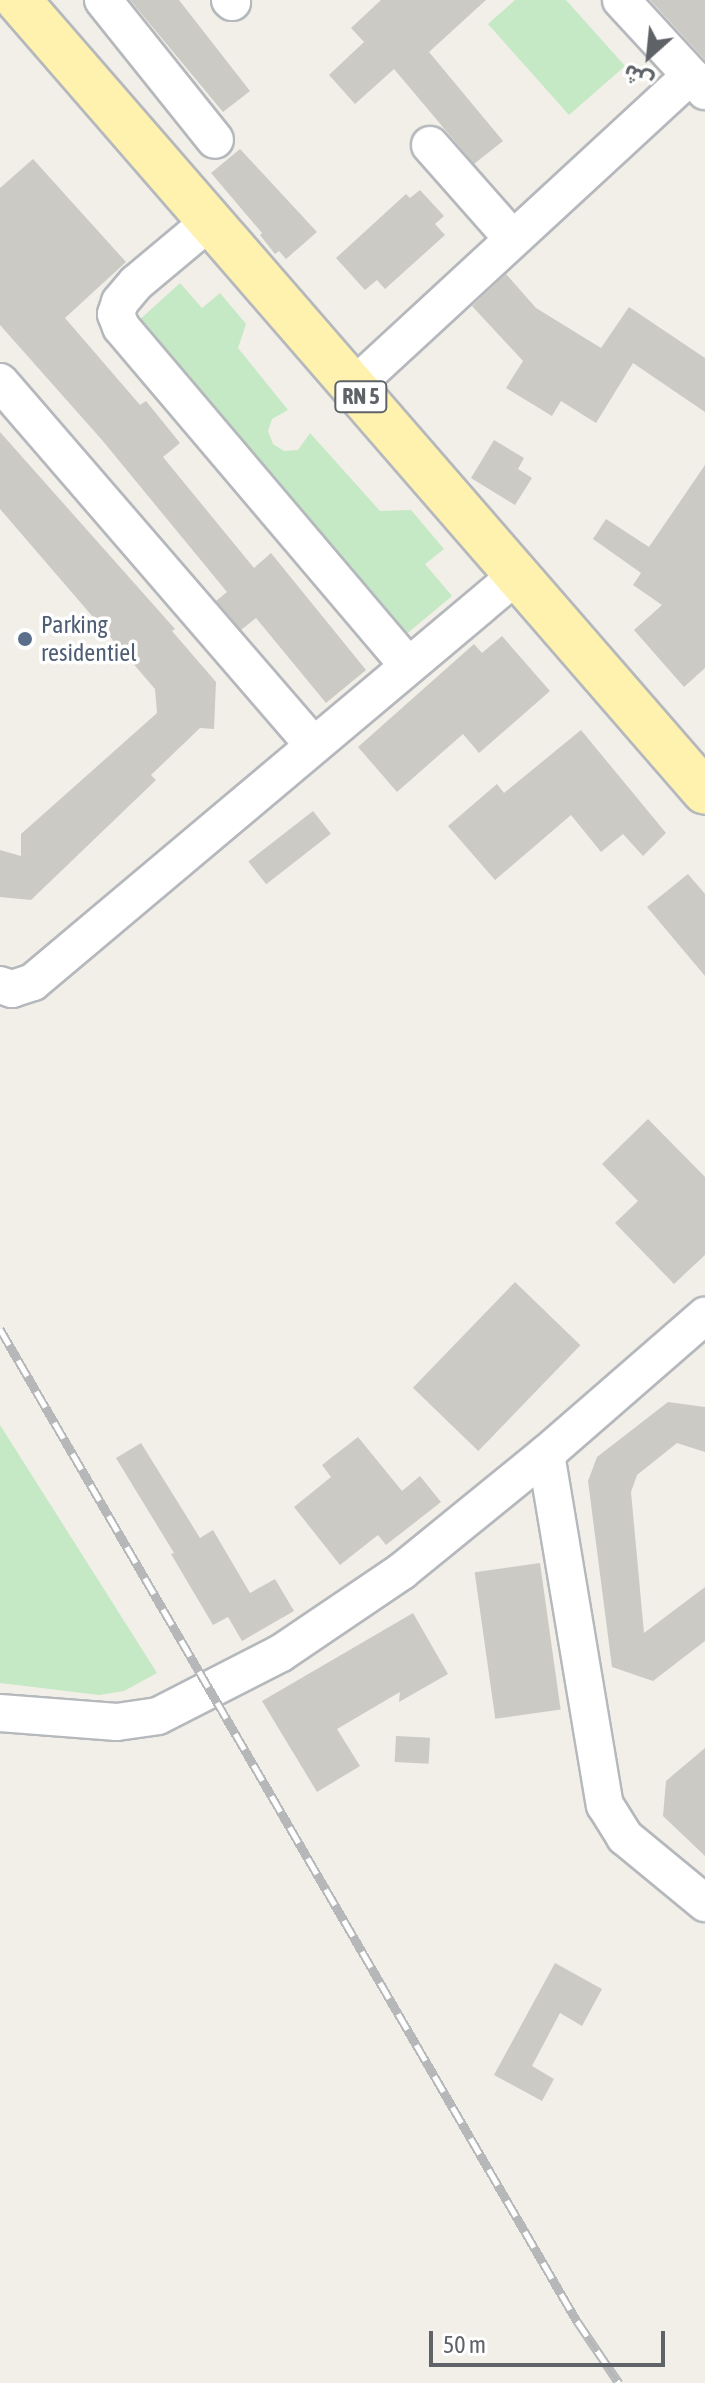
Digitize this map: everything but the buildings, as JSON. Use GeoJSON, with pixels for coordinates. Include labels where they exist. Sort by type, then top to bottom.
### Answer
{"type":"FeatureCollection","features":[{"type":"Feature","properties":{"kind":"main road","name":"RN 5"},"geometry":{"type":"LineString","coordinates":[[18,0],[705,792]]}},
{"type":"Feature","properties":{"kind":"street"},"geometry":{"type":"LineString","coordinates":[[103,0],[215,140]]}},
{"type":"Feature","properties":{"kind":"street"},"geometry":{"type":"LineString","coordinates":[[353,387],[513,239],[698,83],[621,0]]}},
{"type":"Feature","properties":{"kind":"street"},"geometry":{"type":"LineString","coordinates":[[430,145],[513,239]]}},
{"type":"Feature","properties":{"kind":"street"},"geometry":{"type":"LineString","coordinates":[[209,222],[128,292],[116,314],[121,327],[408,666]]}},
{"type":"Feature","properties":{"kind":"street"},"geometry":{"type":"LineString","coordinates":[[0,382],[312,744]]}},
{"type":"Feature","properties":{"kind":"street"},"geometry":{"type":"LineString","coordinates":[[0,985],[12,989],[33,982],[312,744],[517,575]]}},
{"type":"Feature","properties":{"kind":"street"},"geometry":{"type":"LineString","coordinates":[[0,1713],[117,1722],[158,1716],[281,1653],[402,1571],[546,1454],[705,1316]]}},
{"type":"Feature","properties":{"kind":"street"},"geometry":{"type":"LineString","coordinates":[[546,1454],[605,1805],[625,1837],[705,1903]]}},
{"type":"Feature","properties":{"kind":"green space"},"geometry":{"type":"Polygon","coordinates":[[[515,0],[566,0],[625,66],[569,115],[488,24],[515,0]]]}},
{"type":"Feature","properties":{"kind":"green space"},"geometry":{"type":"Polygon","coordinates":[[[180,283],[202,308],[220,293],[246,324],[238,348],[288,410],[272,419],[268,431],[273,444],[284,451],[298,450],[310,433],[380,511],[411,510],[444,549],[425,564],[452,596],[404,636],[156,339],[149,339],[136,323],[180,283]]]}},
{"type":"Feature","properties":{"kind":"green space"},"geometry":{"type":"Polygon","coordinates":[[[0,1425],[157,1673],[124,1691],[99,1695],[0,1683],[0,1425]]]}},
{"type":"Feature","properties":{"kind":"railway"},"geometry":{"type":"LineString","coordinates":[[0,1329],[577,2321],[619,2383]]}},
{"type":"Feature","properties":{"kind":"place","name":"Parking residentiel"},"geometry":{"type":"Point","coordinates":[25,639]}}]}
